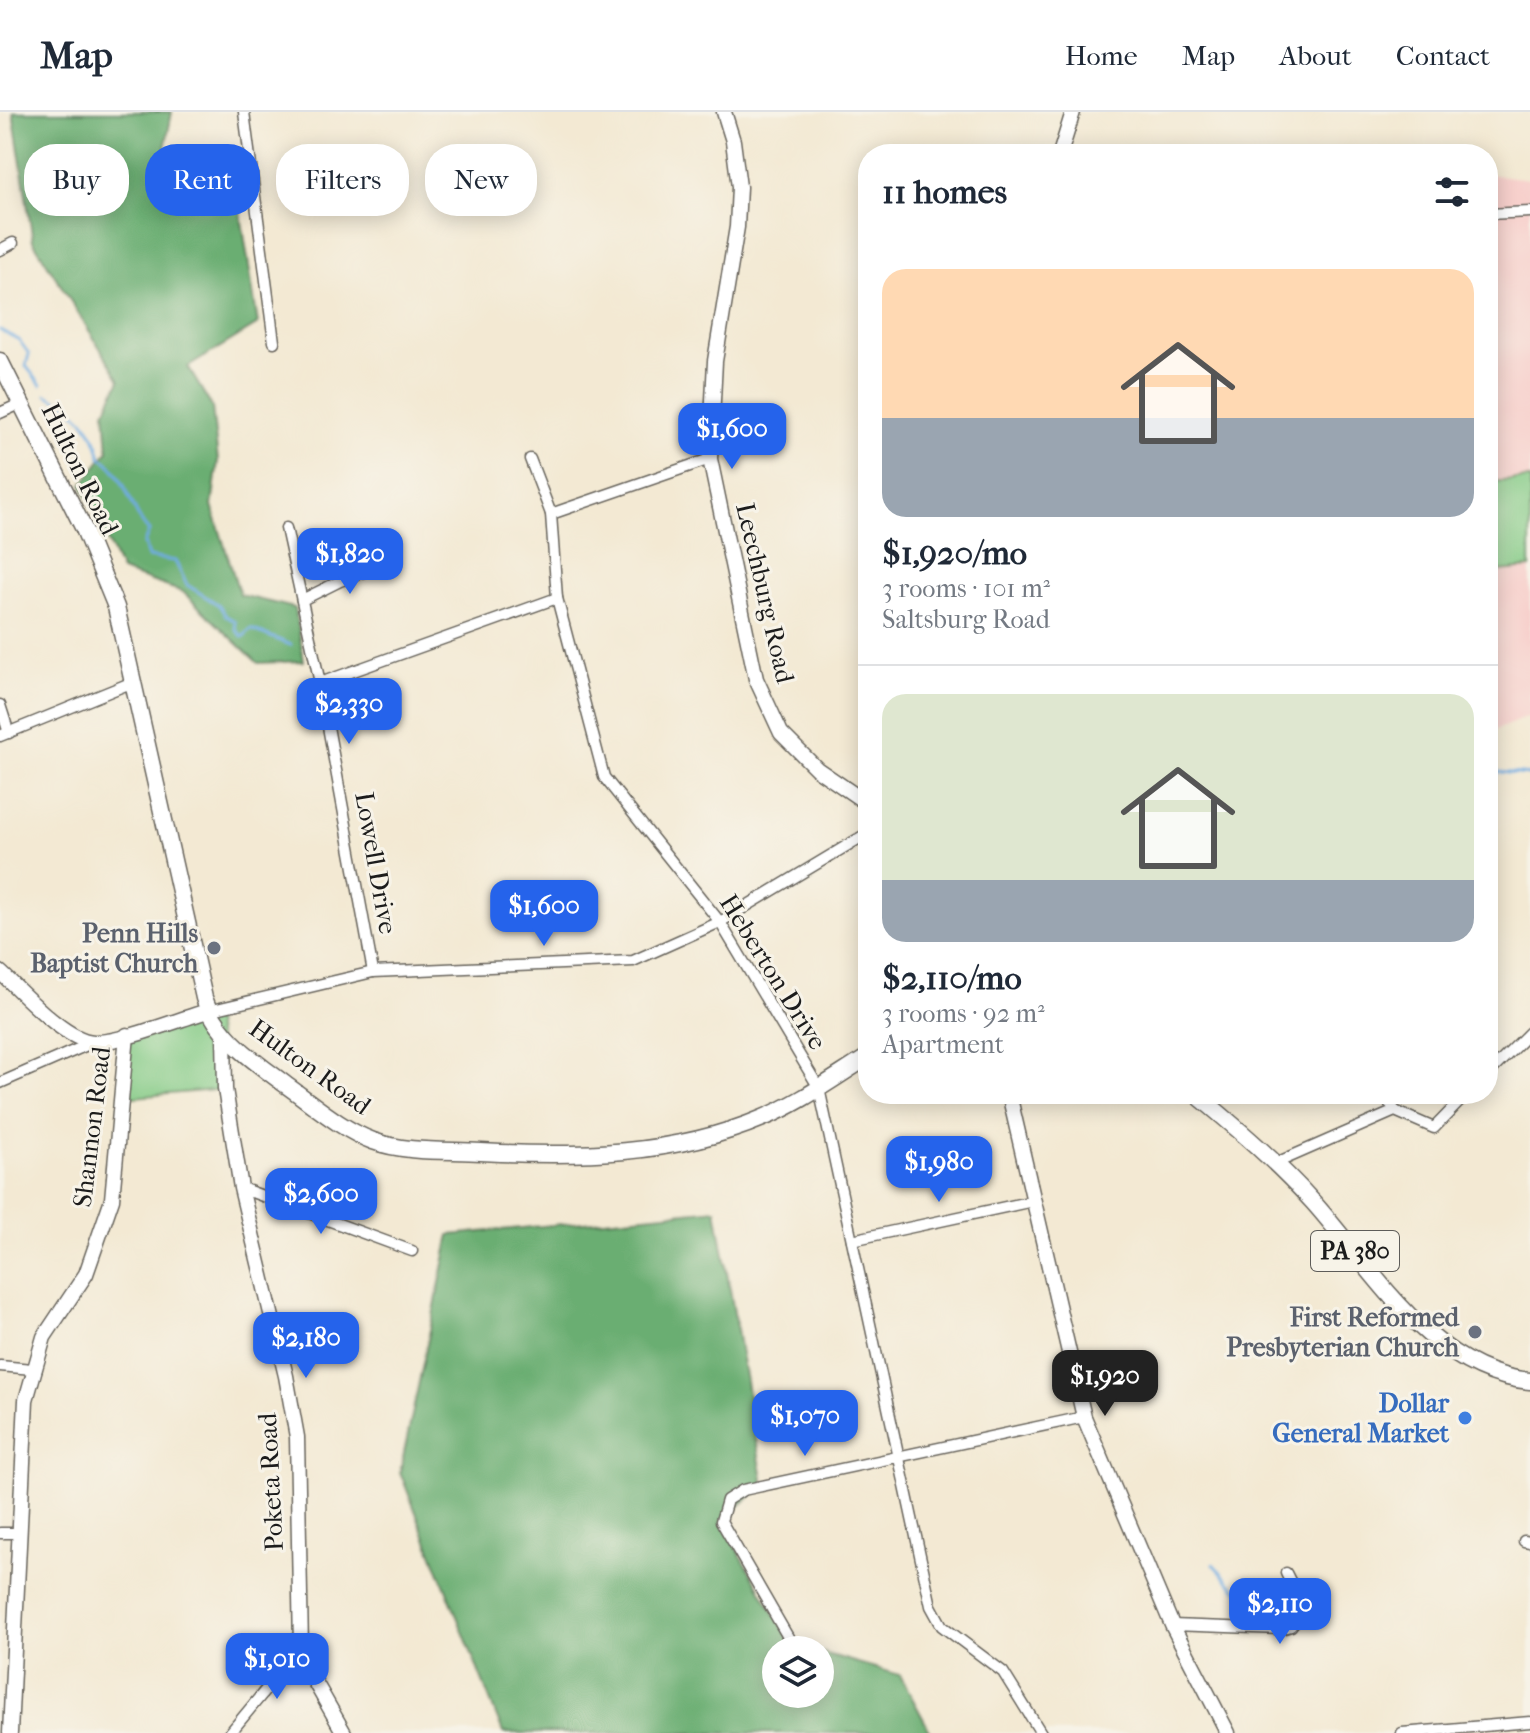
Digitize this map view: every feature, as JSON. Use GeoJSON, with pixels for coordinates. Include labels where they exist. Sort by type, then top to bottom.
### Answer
{"type":"FeatureCollection","features":[{"type":"Feature","properties":{"kind":"main road","name":"Hulton Road"},"geometry":{"type":"LineString","coordinates":[[0,361],[107,583],[123,631],[208,1011],[246,1055],[345,1126],[372,1141],[414,1149],[569,1156],[683,1143],[766,1117],[858,1063]]}},
{"type":"Feature","properties":{"kind":"main road","name":"PA 380"},"geometry":{"type":"LineString","coordinates":[[1208,1104],[1276,1163],[1431,1335],[1471,1364],[1530,1381]]}},
{"type":"Feature","properties":{"kind":"street"},"geometry":{"type":"LineString","coordinates":[[244,112],[274,342]]}},
{"type":"Feature","properties":{"kind":"street","name":"Leechburg Road"},"geometry":{"type":"LineString","coordinates":[[724,112],[733,141],[739,187],[737,227],[715,361],[710,459],[756,679],[781,733],[817,769],[858,797]]}},
{"type":"Feature","properties":{"kind":"street"},"geometry":{"type":"LineString","coordinates":[[1063,144],[1073,112]]}},
{"type":"Feature","properties":{"kind":"street"},"geometry":{"type":"LineString","coordinates":[[1498,212],[1530,212]]}},
{"type":"Feature","properties":{"kind":"street"},"geometry":{"type":"LineString","coordinates":[[0,250],[13,243]]}},
{"type":"Feature","properties":{"kind":"street"},"geometry":{"type":"LineString","coordinates":[[0,413],[22,403]]}},
{"type":"Feature","properties":{"kind":"street","name":"Heberton Drive"},"geometry":{"type":"LineString","coordinates":[[530,459],[551,514],[557,598],[604,777],[720,922],[819,1088],[931,1606],[942,1626],[1003,1672],[1041,1733]]}},
{"type":"Feature","properties":{"kind":"street"},"geometry":{"type":"LineString","coordinates":[[551,514],[710,459]]}},
{"type":"Feature","properties":{"kind":"street","name":"Lowell Drive"},"geometry":{"type":"LineString","coordinates":[[286,528],[320,683],[373,972]]}},
{"type":"Feature","properties":{"kind":"street"},"geometry":{"type":"LineString","coordinates":[[302,600],[340,581],[386,564]]}},
{"type":"Feature","properties":{"kind":"street"},"geometry":{"type":"LineString","coordinates":[[320,683],[557,598]]}},
{"type":"Feature","properties":{"kind":"street"},"geometry":{"type":"LineString","coordinates":[[0,705],[4,734],[133,682]]}},
{"type":"Feature","properties":{"kind":"street"},"geometry":{"type":"LineString","coordinates":[[0,1083],[94,1042],[373,972],[633,961],[720,922],[858,839]]}},
{"type":"Feature","properties":{"kind":"street"},"geometry":{"type":"LineString","coordinates":[[0,972],[58,1024],[75,1036],[94,1042]]}},
{"type":"Feature","properties":{"kind":"street"},"geometry":{"type":"LineString","coordinates":[[1498,1064],[1530,1032]]}},
{"type":"Feature","properties":{"kind":"street","name":"Poketa Road"},"geometry":{"type":"LineString","coordinates":[[224,1033],[225,1089],[241,1188],[286,1376],[297,1437],[301,1523],[298,1617],[301,1647],[311,1675],[344,1733]]}},
{"type":"Feature","properties":{"kind":"street","name":"Shannon Road"},"geometry":{"type":"LineString","coordinates":[[10,1733],[17,1533],[26,1400],[32,1369],[44,1337],[86,1274],[112,1199],[127,1035]]}},
{"type":"Feature","properties":{"kind":"street"},"geometry":{"type":"LineString","coordinates":[[1011,1104],[1084,1417],[1172,1625],[1228,1733]]}},
{"type":"Feature","properties":{"kind":"street"},"geometry":{"type":"LineString","coordinates":[[1390,1104],[1395,1111],[1434,1128],[1457,1104]]}},
{"type":"Feature","properties":{"kind":"street"},"geometry":{"type":"LineString","coordinates":[[1276,1163],[1395,1111]]}},
{"type":"Feature","properties":{"kind":"street"},"geometry":{"type":"LineString","coordinates":[[241,1188],[412,1251]]}},
{"type":"Feature","properties":{"kind":"street"},"geometry":{"type":"LineString","coordinates":[[852,1240],[1033,1201]]}},
{"type":"Feature","properties":{"kind":"street"},"geometry":{"type":"LineString","coordinates":[[0,1366],[32,1369]]}},
{"type":"Feature","properties":{"kind":"street"},"geometry":{"type":"LineString","coordinates":[[787,1636],[721,1521],[727,1500],[743,1490],[1084,1417]]}},
{"type":"Feature","properties":{"kind":"street"},"geometry":{"type":"LineString","coordinates":[[0,1533],[17,1533]]}},
{"type":"Feature","properties":{"kind":"street"},"geometry":{"type":"LineString","coordinates":[[1172,1625],[1281,1629],[1291,1626],[1304,1609],[1286,1573]]}},
{"type":"Feature","properties":{"kind":"street"},"geometry":{"type":"LineString","coordinates":[[230,1733],[301,1647]]}},
{"type":"Feature","properties":{"kind":"street"},"geometry":{"type":"LineString","coordinates":[[1402,1733],[1530,1722]]}},
{"type":"Feature","properties":{"kind":"shaded area"},"geometry":{"type":"Polygon","coordinates":[[[1498,175],[1530,179],[1530,716],[1498,729],[1498,175]]]}},
{"type":"Feature","properties":{"kind":"green space"},"geometry":{"type":"Polygon","coordinates":[[[13,112],[172,112],[166,144],[145,144],[145,216],[241,216],[258,324],[188,367],[212,407],[218,461],[212,506],[240,595],[295,608],[304,661],[258,663],[183,592],[121,571],[82,485],[108,451],[105,411],[120,380],[33,241],[29,216],[129,216],[129,144],[24,144],[24,183],[13,112]]]}},
{"type":"Feature","properties":{"kind":"green space"},"geometry":{"type":"Polygon","coordinates":[[[1530,479],[1530,568],[1498,571],[1498,481],[1530,479]]]}},
{"type":"Feature","properties":{"kind":"green space"},"geometry":{"type":"Polygon","coordinates":[[[208,1011],[215,1022],[225,1089],[123,1098],[127,1035],[208,1011]]]}},
{"type":"Feature","properties":{"kind":"green space"},"geometry":{"type":"Polygon","coordinates":[[[716,1209],[764,1485],[721,1521],[787,1636],[762,1636],[762,1708],[834,1708],[834,1656],[900,1675],[931,1733],[503,1733],[400,1472],[450,1235],[716,1209]]]}},
{"type":"Feature","properties":{"kind":"waterway"},"geometry":{"type":"LineString","coordinates":[[0,330],[19,340],[29,354],[26,366],[41,385]]}},
{"type":"Feature","properties":{"kind":"waterway"},"geometry":{"type":"LineString","coordinates":[[47,395],[76,413],[89,428],[101,458],[122,481],[149,531],[144,543],[148,557],[175,561],[187,585],[219,605],[226,616],[235,621],[236,630],[243,637],[251,629],[291,645]]}},
{"type":"Feature","properties":{"kind":"waterway"},"geometry":{"type":"LineString","coordinates":[[1498,772],[1530,775]]}},
{"type":"Feature","properties":{"kind":"waterway"},"geometry":{"type":"LineString","coordinates":[[1213,1564],[1258,1612],[1261,1621]]}},
{"type":"Feature","properties":{"kind":"place","name":"Penn Hills Baptist Church"},"geometry":{"type":"Point","coordinates":[214,948]}},
{"type":"Feature","properties":{"kind":"place","name":"First Reformed Presbyterian Church"},"geometry":{"type":"Point","coordinates":[1475,1332]}},
{"type":"Feature","properties":{"kind":"place","name":"Dollar General Market"},"geometry":{"type":"Point","coordinates":[1465,1418]}}]}
